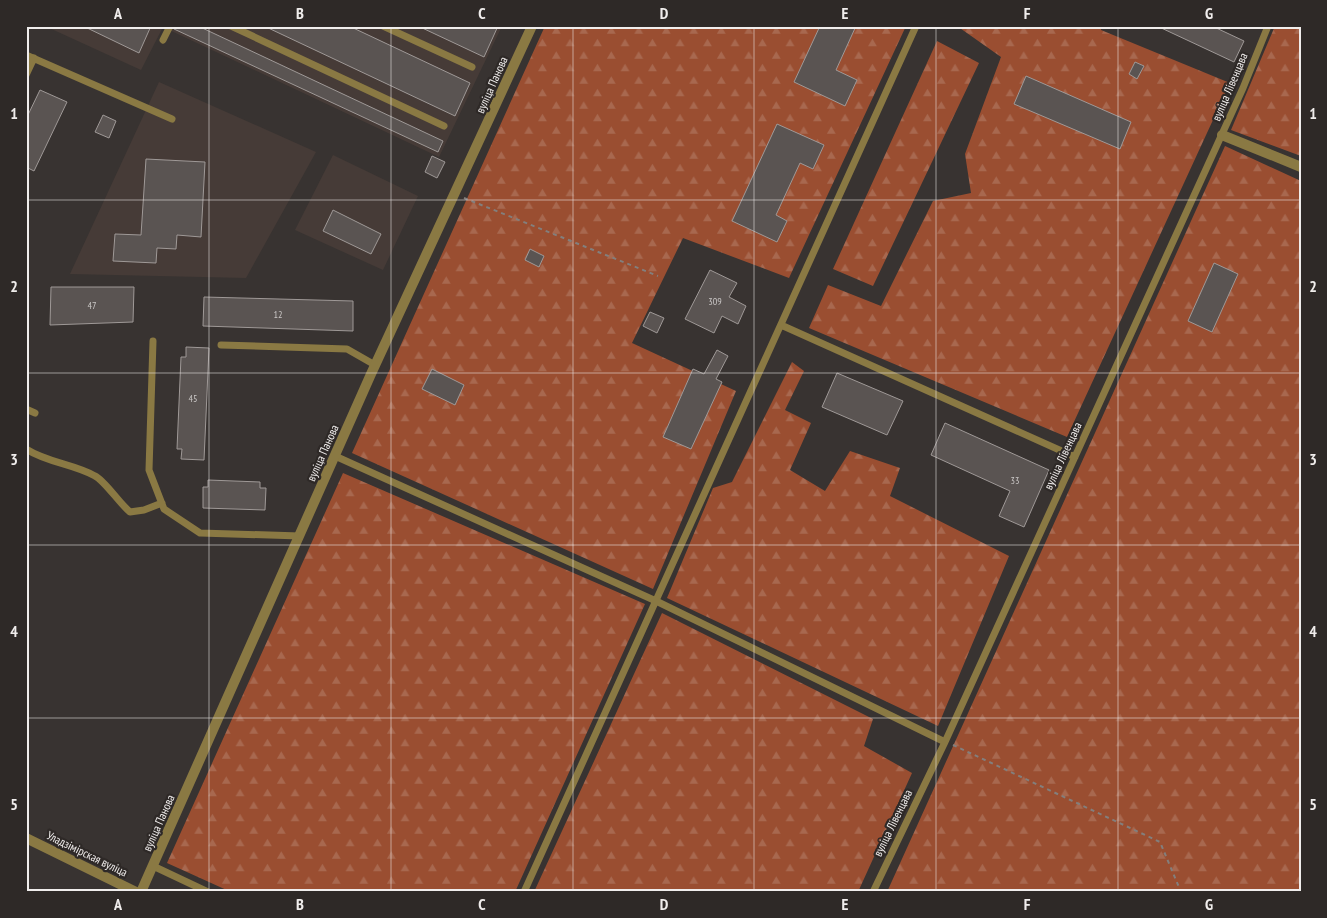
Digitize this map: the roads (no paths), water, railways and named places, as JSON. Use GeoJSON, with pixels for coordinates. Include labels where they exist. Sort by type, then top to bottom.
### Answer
{"type":"FeatureCollection","features":[{"type":"Feature","properties":{"kind":"street","name":"вуліца Панова"},"geometry":{"type":"LineString","coordinates":[[141,892],[375,365],[532,26]]}},
{"type":"Feature","properties":{"kind":"street"},"geometry":{"type":"LineString","coordinates":[[1222,135],[1301,167]]}},
{"type":"Feature","properties":{"kind":"street","name":"Уладзімірская вуліца"},"geometry":{"type":"LineString","coordinates":[[26,838],[136,892]]}},
{"type":"Feature","properties":{"kind":"lane"},"geometry":{"type":"LineString","coordinates":[[163,40],[170,26]]}},
{"type":"Feature","properties":{"kind":"lane"},"geometry":{"type":"LineString","coordinates":[[231,26],[444,126]]}},
{"type":"Feature","properties":{"kind":"lane"},"geometry":{"type":"LineString","coordinates":[[383,26],[472,67]]}},
{"type":"Feature","properties":{"kind":"lane"},"geometry":{"type":"LineString","coordinates":[[524,892],[916,26]]}},
{"type":"Feature","properties":{"kind":"lane","name":"вуліца Лівенцава"},"geometry":{"type":"LineString","coordinates":[[872,892],[945,742],[1075,458],[1243,88],[1268,26]]}},
{"type":"Feature","properties":{"kind":"lane"},"geometry":{"type":"LineString","coordinates":[[26,75],[30,57],[172,120]]}},
{"type":"Feature","properties":{"kind":"lane"},"geometry":{"type":"LineString","coordinates":[[781,325],[1075,458]]}},
{"type":"Feature","properties":{"kind":"lane"},"geometry":{"type":"LineString","coordinates":[[153,341],[149,470],[164,509],[200,533],[300,536]]}},
{"type":"Feature","properties":{"kind":"lane"},"geometry":{"type":"LineString","coordinates":[[221,346],[347,349],[375,365]]}},
{"type":"Feature","properties":{"kind":"lane"},"geometry":{"type":"LineString","coordinates":[[26,409],[35,413]]}},
{"type":"Feature","properties":{"kind":"lane"},"geometry":{"type":"LineString","coordinates":[[26,449],[36,456],[96,476],[130,512],[144,510],[162,503]]}},
{"type":"Feature","properties":{"kind":"lane"},"geometry":{"type":"LineString","coordinates":[[336,456],[656,601],[945,742]]}},
{"type":"Feature","properties":{"kind":"lane"},"geometry":{"type":"LineString","coordinates":[[153,866],[208,892]]}}]}
